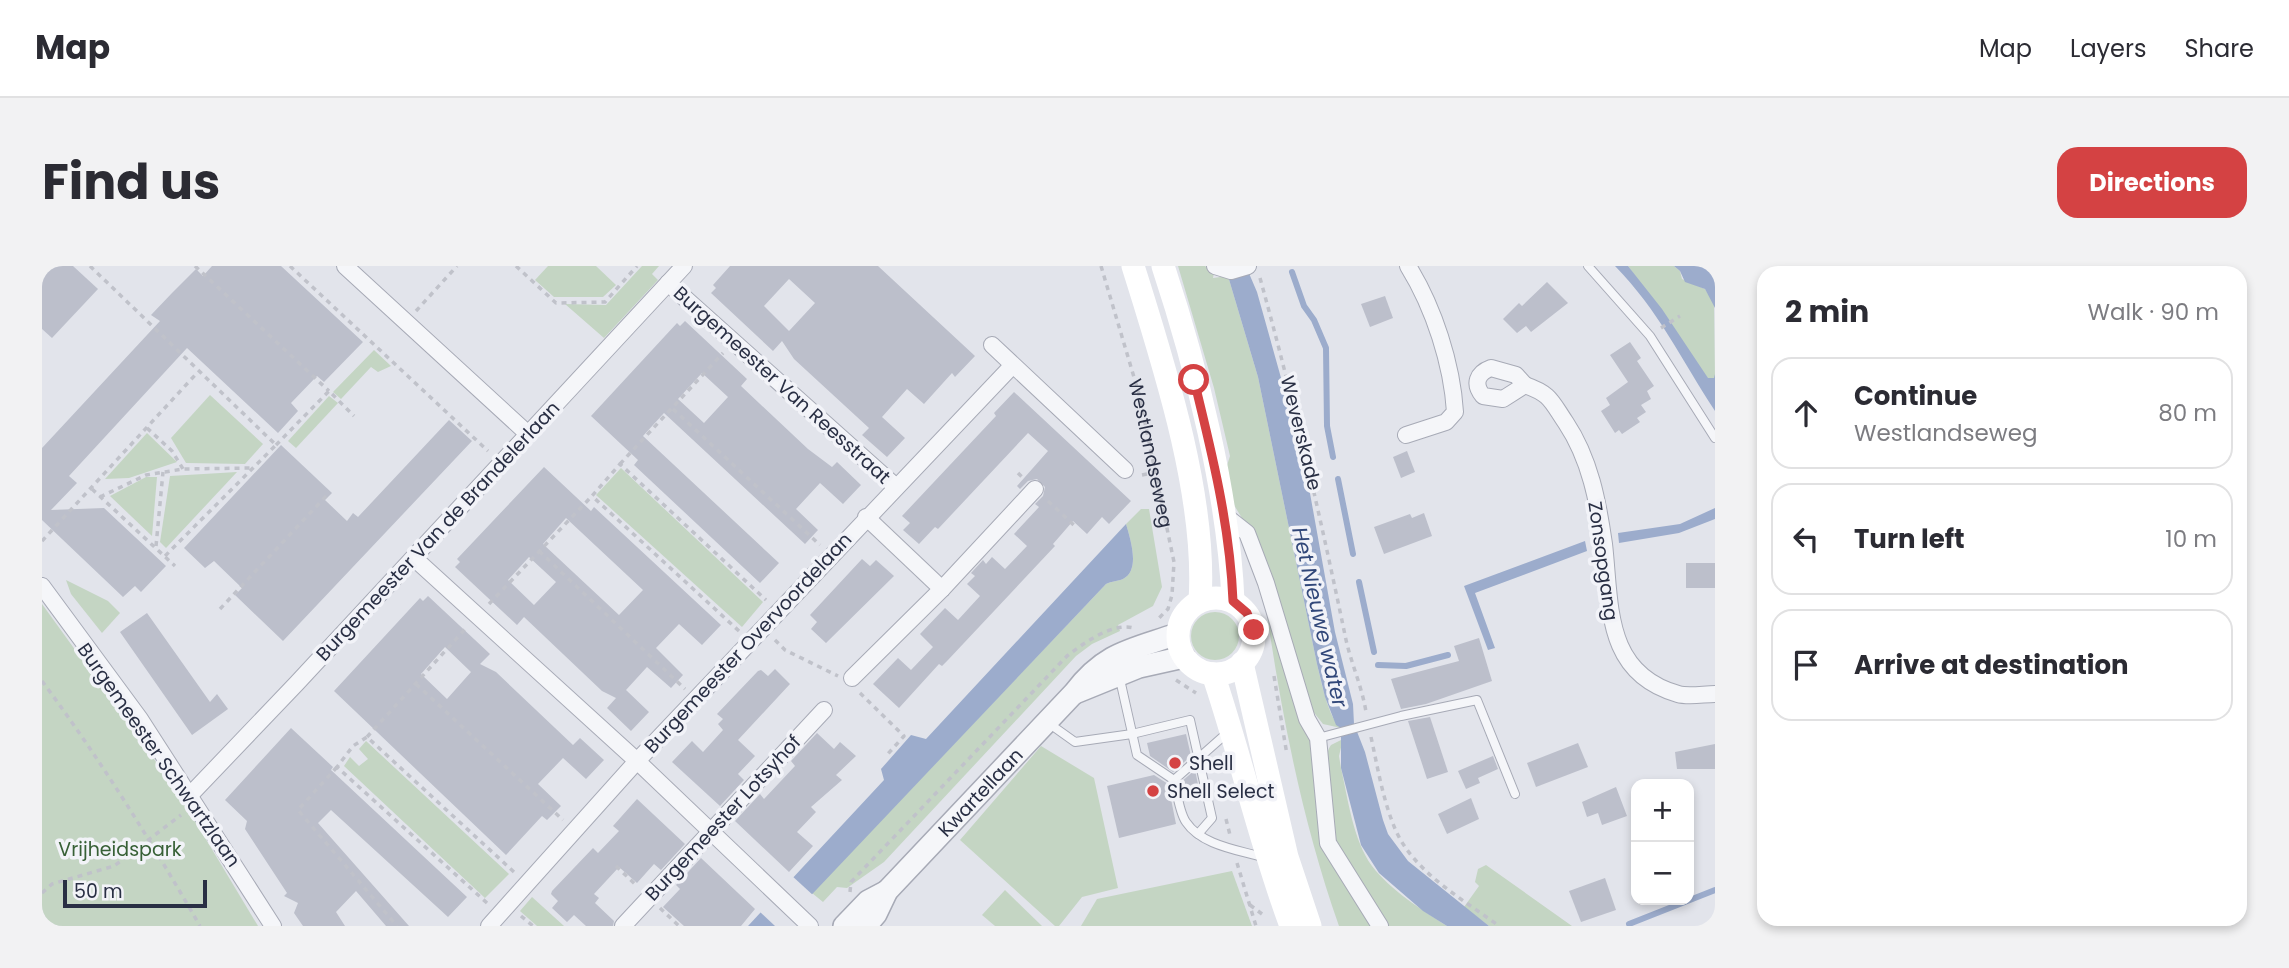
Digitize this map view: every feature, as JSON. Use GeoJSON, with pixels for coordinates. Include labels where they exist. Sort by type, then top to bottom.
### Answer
{"type":"FeatureCollection","features":[{"type":"Feature","properties":{"kind":"main road","name":"Westlandseweg"},"geometry":{"type":"LineString","coordinates":[[1133,266],[1187,466],[1203,561],[1200,601]]}},
{"type":"Feature","properties":{"kind":"main road"},"geometry":{"type":"LineString","coordinates":[[1163,266],[1198,393],[1231,560],[1233,601]]}},
{"type":"Feature","properties":{"kind":"main road"},"geometry":{"type":"LineString","coordinates":[[1216,597],[1233,601],[1247,613],[1254,630],[1252,648],[1242,663],[1228,672],[1213,674],[1196,669],[1184,657],[1177,634],[1181,618],[1200,601],[1216,597]]}},
{"type":"Feature","properties":{"kind":"main road"},"geometry":{"type":"LineString","coordinates":[[1242,663],[1287,857],[1310,926]]}},
{"type":"Feature","properties":{"kind":"main road"},"geometry":{"type":"LineString","coordinates":[[1213,674],[1233,729],[1266,858],[1291,926]]}},
{"type":"Feature","properties":{"kind":"street"},"geometry":{"type":"LineString","coordinates":[[345,266],[528,434]]}},
{"type":"Feature","properties":{"kind":"street","name":"Burgemeester Van de Brandelerlaan"},"geometry":{"type":"LineString","coordinates":[[193,798],[684,266]]}},
{"type":"Feature","properties":{"kind":"street"},"geometry":{"type":"LineString","coordinates":[[1214,266],[1242,268]]}},
{"type":"Feature","properties":{"kind":"street"},"geometry":{"type":"LineString","coordinates":[[1406,435],[1446,422],[1455,412],[1453,382],[1446,360],[1419,284],[1408,266]]}},
{"type":"Feature","properties":{"kind":"street","name":"Burgemeester Van Reesstraat"},"geometry":{"type":"LineString","coordinates":[[668,284],[895,486]]}},
{"type":"Feature","properties":{"kind":"street"},"geometry":{"type":"LineString","coordinates":[[992,345],[1125,470]]}},
{"type":"Feature","properties":{"kind":"street","name":"Burgemeester Overvoordelaan"},"geometry":{"type":"LineString","coordinates":[[489,926],[637,761],[895,486],[1012,366]]}},
{"type":"Feature","properties":{"kind":"street","name":"Zonsopgang"},"geometry":{"type":"LineString","coordinates":[[1525,385],[1545,392],[1573,433],[1591,475],[1603,543],[1611,625],[1621,649],[1638,674],[1679,695],[1715,694]]}},
{"type":"Feature","properties":{"kind":"street"},"geometry":{"type":"LineString","coordinates":[[852,678],[942,589],[1035,489]]}},
{"type":"Feature","properties":{"kind":"street"},"geometry":{"type":"LineString","coordinates":[[1223,514],[1247,533],[1266,583],[1307,719],[1318,738],[1328,843],[1380,926]]}},
{"type":"Feature","properties":{"kind":"street"},"geometry":{"type":"LineString","coordinates":[[866,517],[942,589]]}},
{"type":"Feature","properties":{"kind":"street"},"geometry":{"type":"LineString","coordinates":[[414,558],[637,761],[809,925]]}},
{"type":"Feature","properties":{"kind":"street","name":"Burgemeester Schwartzlaan"},"geometry":{"type":"LineString","coordinates":[[42,586],[193,798],[273,926]]}},
{"type":"Feature","properties":{"kind":"street","name":"Kwartellaan"},"geometry":{"type":"LineString","coordinates":[[1115,665],[1177,634]]}},
{"type":"Feature","properties":{"kind":"street","name":"Kwartellaan"},"geometry":{"type":"LineString","coordinates":[[866,926],[876,915],[887,891],[1074,693],[1091,671],[1115,665],[1184,657]]}},
{"type":"Feature","properties":{"kind":"street","name":"Burgemeester Lotsyhof"},"geometry":{"type":"LineString","coordinates":[[623,926],[824,710]]}},
{"type":"Feature","properties":{"kind":"street","name":"Kwartellaan"},"geometry":{"type":"LineString","coordinates":[[844,926],[868,901],[887,891]]}},
{"type":"Feature","properties":{"kind":"lane"},"geometry":{"type":"LineString","coordinates":[[1588,266],[1650,336],[1715,438]]}},
{"type":"Feature","properties":{"kind":"lane"},"geometry":{"type":"LineString","coordinates":[[1115,665],[1137,755],[1174,780],[1184,821],[1198,834],[1217,844],[1266,858]]}},
{"type":"Feature","properties":{"kind":"lane"},"geometry":{"type":"LineString","coordinates":[[1318,738],[1401,716],[1477,701],[1515,794]]}},
{"type":"Feature","properties":{"kind":"lane"},"geometry":{"type":"LineString","coordinates":[[1045,721],[1075,742],[1132,734],[1190,720],[1212,818],[1198,834]]}},
{"type":"Feature","properties":{"kind":"lane"},"geometry":{"type":"LineString","coordinates":[[1174,780],[1233,729]]}},
{"type":"Feature","properties":{"kind":"path"},"geometry":{"type":"LineString","coordinates":[[90,266],[197,373],[276,445]]}},
{"type":"Feature","properties":{"kind":"path"},"geometry":{"type":"LineString","coordinates":[[195,266],[354,415]]}},
{"type":"Feature","properties":{"kind":"path"},"geometry":{"type":"LineString","coordinates":[[290,266],[500,463]]}},
{"type":"Feature","properties":{"kind":"path"},"geometry":{"type":"LineString","coordinates":[[407,321],[457,266]]}},
{"type":"Feature","properties":{"kind":"path"},"geometry":{"type":"LineString","coordinates":[[516,266],[556,303],[605,302],[637,266]]}},
{"type":"Feature","properties":{"kind":"path","name":"Westlandseweg"},"geometry":{"type":"LineString","coordinates":[[1101,266],[1139,394],[1174,562],[1174,580],[1168,609],[1155,621]]}},
{"type":"Feature","properties":{"kind":"path","name":"Weverskade"},"geometry":{"type":"LineString","coordinates":[[1256,266],[1311,473],[1349,658],[1365,702],[1382,790],[1397,833],[1413,857],[1433,876],[1499,926]]}},
{"type":"Feature","properties":{"kind":"path"},"geometry":{"type":"LineString","coordinates":[[1661,328],[1680,316]]}},
{"type":"Feature","properties":{"kind":"path"},"geometry":{"type":"LineString","coordinates":[[620,464],[723,353]]}},
{"type":"Feature","properties":{"kind":"path"},"geometry":{"type":"LineString","coordinates":[[42,541],[197,373]]}},
{"type":"Feature","properties":{"kind":"path"},"geometry":{"type":"LineString","coordinates":[[165,556],[328,391]]}},
{"type":"Feature","properties":{"kind":"path"},"geometry":{"type":"LineString","coordinates":[[673,409],[831,555]]}},
{"type":"Feature","properties":{"kind":"path"},"geometry":{"type":"LineString","coordinates":[[147,428],[172,451],[183,469]]}},
{"type":"Feature","properties":{"kind":"path"},"geometry":{"type":"LineString","coordinates":[[100,497],[146,475],[183,469],[253,468]]}},
{"type":"Feature","properties":{"kind":"path"},"geometry":{"type":"LineString","coordinates":[[156,548],[163,472]]}},
{"type":"Feature","properties":{"kind":"path"},"geometry":{"type":"LineString","coordinates":[[397,926],[298,810],[353,746],[367,737],[606,480]]}},
{"type":"Feature","properties":{"kind":"path"},"geometry":{"type":"LineString","coordinates":[[91,489],[175,566]]}},
{"type":"Feature","properties":{"kind":"path"},"geometry":{"type":"LineString","coordinates":[[220,609],[328,494]]}},
{"type":"Feature","properties":{"kind":"path"},"geometry":{"type":"LineString","coordinates":[[593,496],[742,634],[748,627]]}},
{"type":"Feature","properties":{"kind":"path"},"geometry":{"type":"LineString","coordinates":[[539,551],[696,699]]}},
{"type":"Feature","properties":{"kind":"path"},"geometry":{"type":"LineString","coordinates":[[849,893],[851,882],[1067,656],[1088,640],[1125,625],[1140,629]]}},
{"type":"Feature","properties":{"kind":"path"},"geometry":{"type":"LineString","coordinates":[[42,681],[93,750],[151,841],[200,926]]}},
{"type":"Feature","properties":{"kind":"path"},"geometry":{"type":"LineString","coordinates":[[416,684],[575,832]]}},
{"type":"Feature","properties":{"kind":"path"},"geometry":{"type":"LineString","coordinates":[[367,737],[516,873]]}},
{"type":"Feature","properties":{"kind":"path"},"geometry":{"type":"LineString","coordinates":[[337,767],[486,904],[502,889],[520,905],[515,911],[533,926]]}},
{"type":"Feature","properties":{"kind":"path"},"geometry":{"type":"LineString","coordinates":[[42,893],[52,884],[114,866],[151,841],[193,798]]}},
{"type":"Feature","properties":{"kind":"path"},"geometry":{"type":"LineString","coordinates":[[1256,926],[1248,903],[1267,918]]}},
{"type":"Feature","properties":{"kind":"green space"},"geometry":{"type":"Polygon","coordinates":[[[548,266],[596,266],[616,285],[603,297],[554,297],[535,280],[548,266]]]}},
{"type":"Feature","properties":{"kind":"green space"},"geometry":{"type":"Polygon","coordinates":[[[642,266],[659,266],[652,274],[658,280],[604,338],[565,304],[606,305],[642,266]]]}},
{"type":"Feature","properties":{"kind":"green space"},"geometry":{"type":"Polygon","coordinates":[[[1178,266],[1205,266],[1214,273],[1213,278],[1228,276],[1258,377],[1323,689],[1332,716],[1341,728],[1323,724],[1308,705],[1257,543],[1231,500],[1223,478],[1230,456],[1214,388],[1178,266]]]}},
{"type":"Feature","properties":{"kind":"green space"},"geometry":{"type":"Polygon","coordinates":[[[1628,266],[1674,266],[1680,271],[1682,279],[1705,289],[1714,303],[1715,378],[1708,379],[1628,266]]]}},
{"type":"Feature","properties":{"kind":"green space"},"geometry":{"type":"Polygon","coordinates":[[[374,350],[391,366],[378,372],[371,367],[341,399],[333,392],[374,350]]]}},
{"type":"Feature","properties":{"kind":"green space"},"geometry":{"type":"Polygon","coordinates":[[[210,395],[263,444],[245,464],[186,463],[171,438],[210,395]]]}},
{"type":"Feature","properties":{"kind":"green space"},"geometry":{"type":"Polygon","coordinates":[[[329,396],[338,403],[296,448],[288,441],[329,396]]]}},
{"type":"Feature","properties":{"kind":"green space"},"geometry":{"type":"Polygon","coordinates":[[[147,433],[177,462],[129,478],[105,479],[147,433]]]}},
{"type":"Feature","properties":{"kind":"green space"},"geometry":{"type":"Polygon","coordinates":[[[621,468],[763,602],[742,627],[596,495],[621,468]]]}},
{"type":"Feature","properties":{"kind":"green space"},"geometry":{"type":"Polygon","coordinates":[[[237,472],[166,548],[160,542],[170,476],[237,472]]]}},
{"type":"Feature","properties":{"kind":"green space"},"geometry":{"type":"Polygon","coordinates":[[[146,477],[157,477],[152,536],[110,496],[146,477]]]}},
{"type":"Feature","properties":{"kind":"green space"},"geometry":{"type":"Polygon","coordinates":[[[1141,509],[1149,509],[1162,587],[1153,606],[1118,625],[1120,631],[1092,644],[1076,656],[884,862],[847,888],[837,887],[823,902],[812,893],[1106,584],[1128,575],[1132,569],[1133,553],[1126,524],[1141,509]]]}},
{"type":"Feature","properties":{"kind":"green space"},"geometry":{"type":"Polygon","coordinates":[[[66,580],[108,601],[120,613],[102,633],[71,594],[66,580]]]}},
{"type":"Feature","properties":{"kind":"green space"},"geometry":{"type":"Polygon","coordinates":[[[1264,594],[1314,740],[1318,809],[1373,923],[1370,926],[1339,926],[1293,762],[1264,594]]]}},
{"type":"Feature","properties":{"kind":"green space","name":"Vrijheidspark"},"geometry":{"type":"Polygon","coordinates":[[[42,604],[177,791],[258,926],[42,926],[42,604]]]}},
{"type":"Feature","properties":{"kind":"green space"},"geometry":{"type":"Polygon","coordinates":[[[1215,612],[1232,619],[1239,636],[1232,653],[1215,660],[1198,653],[1191,636],[1198,619],[1215,612]]]}},
{"type":"Feature","properties":{"kind":"green space"},"geometry":{"type":"Polygon","coordinates":[[[1343,739],[1339,756],[1341,768],[1352,819],[1366,856],[1379,875],[1397,891],[1447,926],[1388,926],[1347,866],[1334,833],[1325,783],[1327,754],[1331,745],[1343,739]]]}},
{"type":"Feature","properties":{"kind":"green space"},"geometry":{"type":"Polygon","coordinates":[[[366,741],[509,874],[485,898],[344,766],[350,757],[359,766],[368,759],[359,749],[366,741]]]}},
{"type":"Feature","properties":{"kind":"green space"},"geometry":{"type":"Polygon","coordinates":[[[1041,746],[1094,778],[1118,888],[1082,897],[1059,926],[1055,926],[960,840],[1041,746]]]}},
{"type":"Feature","properties":{"kind":"green space"},"geometry":{"type":"Polygon","coordinates":[[[1486,865],[1572,926],[1489,926],[1464,907],[1479,886],[1475,882],[1478,869],[1486,865]]]}},
{"type":"Feature","properties":{"kind":"green space"},"geometry":{"type":"Polygon","coordinates":[[[1232,871],[1252,926],[1081,926],[1097,899],[1232,871]]]}},
{"type":"Feature","properties":{"kind":"green space"},"geometry":{"type":"Polygon","coordinates":[[[1005,890],[1042,926],[995,926],[982,915],[1005,890]]]}},
{"type":"Feature","properties":{"kind":"green space"},"geometry":{"type":"Polygon","coordinates":[[[532,897],[564,926],[537,926],[520,911],[532,897]]]}},
{"type":"Feature","properties":{"kind":"water"},"geometry":{"type":"Polygon","coordinates":[[[1615,266],[1628,266],[1662,309],[1708,378],[1714,378],[1715,374],[1715,411],[1657,318],[1615,266]]]}},
{"type":"Feature","properties":{"kind":"water"},"geometry":{"type":"Polygon","coordinates":[[[1674,266],[1715,266],[1715,308],[1705,289],[1685,282],[1680,271],[1674,266]]]}},
{"type":"Feature","properties":{"kind":"water","name":"Het Nieuwe water"},"geometry":{"type":"Polygon","coordinates":[[[1248,271],[1257,292],[1304,460],[1335,632],[1353,704],[1354,724],[1365,752],[1388,834],[1408,861],[1489,926],[1447,926],[1423,911],[1379,873],[1361,845],[1341,768],[1341,728],[1336,725],[1325,697],[1258,377],[1228,276],[1248,271]]]}},
{"type":"Feature","properties":{"kind":"water"},"geometry":{"type":"Polygon","coordinates":[[[1715,508],[1715,519],[1679,533],[1619,543],[1618,533],[1680,524],[1715,508]]]}},
{"type":"Feature","properties":{"kind":"water"},"geometry":{"type":"Polygon","coordinates":[[[1126,524],[1133,553],[1132,569],[1128,575],[1106,584],[782,926],[748,926],[884,780],[881,769],[911,735],[926,739],[1126,524]]]}},
{"type":"Feature","properties":{"kind":"water"},"geometry":{"type":"Polygon","coordinates":[[[1585,541],[1587,551],[1475,593],[1495,648],[1488,650],[1464,586],[1585,541]]]}},
{"type":"Feature","properties":{"kind":"pier"},"geometry":{"type":"Polygon","coordinates":[[[791,875],[814,896],[787,926],[775,926],[758,910],[791,875]]]}},
{"type":"Feature","properties":{"kind":"building"},"geometry":{"type":"Polygon","coordinates":[[[42,266],[73,266],[98,289],[52,338],[42,329],[42,266]]]}},
{"type":"Feature","properties":{"kind":"building"},"geometry":{"type":"Polygon","coordinates":[[[212,266],[281,266],[363,342],[324,382],[317,376],[291,403],[298,411],[278,433],[187,348],[69,476],[77,483],[51,510],[104,508],[166,566],[141,592],[135,586],[123,597],[42,520],[42,448],[160,321],[151,315],[196,269],[203,276],[212,266]]]}},
{"type":"Feature","properties":{"kind":"building"},"geometry":{"type":"Polygon","coordinates":[[[730,266],[878,266],[975,356],[955,377],[952,373],[924,404],[907,389],[882,417],[905,438],[887,457],[862,435],[869,428],[794,359],[782,341],[773,351],[711,293],[716,288],[713,285],[730,266]],[[789,279],[764,306],[789,331],[815,303],[789,279]]]}},
{"type":"Feature","properties":{"kind":"building"},"geometry":{"type":"Polygon","coordinates":[[[1547,282],[1568,303],[1531,332],[1526,326],[1517,333],[1503,319],[1519,303],[1522,306],[1547,282]]]}},
{"type":"Feature","properties":{"kind":"building"},"geometry":{"type":"Polygon","coordinates":[[[1385,296],[1393,318],[1370,327],[1361,304],[1385,296]]]}},
{"type":"Feature","properties":{"kind":"building"},"geometry":{"type":"Polygon","coordinates":[[[685,321],[747,379],[741,386],[808,449],[832,467],[837,462],[861,485],[843,504],[820,483],[796,509],[818,530],[805,544],[664,413],[643,436],[779,563],[760,583],[634,465],[638,460],[591,416],[677,323],[680,326],[685,321]],[[702,373],[678,399],[704,423],[728,397],[702,373]]]}},
{"type":"Feature","properties":{"kind":"building"},"geometry":{"type":"Polygon","coordinates":[[[1630,342],[1641,358],[1637,361],[1654,386],[1647,391],[1651,399],[1641,405],[1646,412],[1637,418],[1640,422],[1622,434],[1619,430],[1615,433],[1601,411],[1610,405],[1606,398],[1628,382],[1610,355],[1630,342]]]}},
{"type":"Feature","properties":{"kind":"building"},"geometry":{"type":"Polygon","coordinates":[[[1014,392],[1131,501],[1109,524],[1102,517],[1087,534],[1073,521],[1053,544],[1055,546],[899,708],[873,684],[898,658],[911,670],[933,647],[920,634],[945,608],[958,620],[980,596],[967,584],[975,576],[971,573],[983,560],[986,564],[992,557],[1005,569],[1027,546],[1014,534],[1039,507],[1035,504],[1043,496],[1045,487],[1037,479],[1028,481],[1020,489],[1017,486],[1048,451],[1028,433],[938,529],[935,527],[919,544],[903,530],[910,523],[902,516],[996,416],[994,413],[1014,392]]]}},
{"type":"Feature","properties":{"kind":"building"},"geometry":{"type":"Polygon","coordinates":[[[449,420],[472,441],[283,641],[235,595],[242,588],[214,561],[205,568],[184,548],[281,445],[332,493],[325,500],[347,521],[353,513],[358,517],[449,420]]]}},
{"type":"Feature","properties":{"kind":"building"},"geometry":{"type":"Polygon","coordinates":[[[1407,451],[1415,472],[1401,478],[1393,457],[1407,451]]]}},
{"type":"Feature","properties":{"kind":"building"},"geometry":{"type":"Polygon","coordinates":[[[544,467],[591,511],[594,507],[721,625],[702,645],[679,624],[656,648],[683,675],[671,688],[647,667],[626,690],[649,712],[631,731],[607,708],[616,698],[602,691],[524,617],[517,625],[455,567],[460,562],[457,559],[544,467]],[[566,518],[543,544],[619,615],[643,590],[566,518]],[[529,557],[508,580],[534,605],[556,582],[529,557]]]}},
{"type":"Feature","properties":{"kind":"building"},"geometry":{"type":"Polygon","coordinates":[[[1424,513],[1432,536],[1384,554],[1374,527],[1410,514],[1412,518],[1424,513]]]}},
{"type":"Feature","properties":{"kind":"building"},"geometry":{"type":"Polygon","coordinates":[[[862,559],[870,566],[876,560],[894,576],[826,643],[811,629],[817,622],[810,615],[862,559]]]}},
{"type":"Feature","properties":{"kind":"building"},"geometry":{"type":"Polygon","coordinates":[[[1686,563],[1715,563],[1715,588],[1686,588],[1686,563]]]}},
{"type":"Feature","properties":{"kind":"building"},"geometry":{"type":"Polygon","coordinates":[[[428,596],[490,654],[480,664],[496,672],[573,745],[580,738],[604,760],[586,779],[563,758],[538,784],[561,806],[547,820],[542,816],[506,855],[334,691],[420,598],[423,601],[428,596]],[[445,647],[421,674],[447,699],[471,672],[445,647]]]}},
{"type":"Feature","properties":{"kind":"building"},"geometry":{"type":"Polygon","coordinates":[[[147,613],[210,702],[217,694],[228,709],[192,735],[120,632],[147,613]]]}},
{"type":"Feature","properties":{"kind":"building"},"geometry":{"type":"Polygon","coordinates":[[[1479,638],[1492,681],[1426,704],[1401,709],[1391,679],[1459,661],[1454,646],[1479,638]]]}},
{"type":"Feature","properties":{"kind":"building"},"geometry":{"type":"Polygon","coordinates":[[[775,669],[790,684],[738,740],[755,756],[738,774],[744,780],[720,806],[672,762],[692,741],[703,752],[723,730],[718,724],[723,719],[717,714],[758,671],[761,670],[768,676],[775,669]]]}},
{"type":"Feature","properties":{"kind":"building"},"geometry":{"type":"Polygon","coordinates":[[[1430,717],[1448,772],[1427,779],[1408,721],[1430,717]]]}},
{"type":"Feature","properties":{"kind":"building"},"geometry":{"type":"Polygon","coordinates":[[[291,728],[333,767],[331,770],[467,897],[448,917],[331,810],[318,823],[409,926],[386,926],[356,891],[336,912],[345,926],[303,926],[294,913],[298,903],[284,896],[287,893],[245,829],[247,821],[225,800],[291,728]]]}},
{"type":"Feature","properties":{"kind":"building"},"geometry":{"type":"Polygon","coordinates":[[[817,733],[834,749],[840,742],[856,756],[836,775],[842,780],[811,807],[816,812],[797,832],[813,846],[789,872],[735,821],[760,794],[764,799],[795,766],[791,761],[817,733]]]}},
{"type":"Feature","properties":{"kind":"building"},"geometry":{"type":"Polygon","coordinates":[[[1186,734],[1191,756],[1173,772],[1150,756],[1147,743],[1186,734]]]}},
{"type":"Feature","properties":{"kind":"building"},"geometry":{"type":"Polygon","coordinates":[[[1578,743],[1588,767],[1536,787],[1527,763],[1578,743]]]}},
{"type":"Feature","properties":{"kind":"building"},"geometry":{"type":"Polygon","coordinates":[[[1715,744],[1715,769],[1677,769],[1675,752],[1715,744]]]}},
{"type":"Feature","properties":{"kind":"building"},"geometry":{"type":"Polygon","coordinates":[[[1493,756],[1498,769],[1478,778],[1480,783],[1466,789],[1458,771],[1493,756]]]}},
{"type":"Feature","properties":{"kind":"building"},"geometry":{"type":"Polygon","coordinates":[[[1195,770],[1200,794],[1184,797],[1181,782],[1195,770]]]}},
{"type":"Feature","properties":{"kind":"building"},"geometry":{"type":"Polygon","coordinates":[[[1154,775],[1168,784],[1176,824],[1119,838],[1107,786],[1154,775]]]}},
{"type":"Feature","properties":{"kind":"building"},"geometry":{"type":"Polygon","coordinates":[[[1616,787],[1627,816],[1602,825],[1598,813],[1587,817],[1582,802],[1616,787]]]}},
{"type":"Feature","properties":{"kind":"building"},"geometry":{"type":"Polygon","coordinates":[[[1471,798],[1479,819],[1447,834],[1438,814],[1471,798]]]}},
{"type":"Feature","properties":{"kind":"building"},"geometry":{"type":"Polygon","coordinates":[[[637,799],[685,844],[661,870],[654,864],[637,883],[619,867],[594,894],[599,898],[595,903],[614,921],[613,926],[586,926],[574,915],[567,922],[552,908],[558,901],[551,894],[552,891],[593,848],[598,853],[619,831],[613,826],[637,799]]]}},
{"type":"Feature","properties":{"kind":"building"},"geometry":{"type":"Polygon","coordinates":[[[701,858],[755,909],[741,926],[684,926],[663,907],[680,889],[676,885],[701,858]]]}},
{"type":"Feature","properties":{"kind":"building"},"geometry":{"type":"Polygon","coordinates":[[[1605,878],[1616,910],[1581,922],[1569,891],[1605,878]]]}},
{"type":"Feature","properties":{"kind":"waterway"},"geometry":{"type":"LineString","coordinates":[[1292,272],[1304,306],[1314,320],[1326,348],[1327,426],[1333,457]]}},
{"type":"Feature","properties":{"kind":"waterway"},"geometry":{"type":"LineString","coordinates":[[1338,479],[1353,554]]}},
{"type":"Feature","properties":{"kind":"waterway"},"geometry":{"type":"LineString","coordinates":[[1359,582],[1374,652]]}},
{"type":"Feature","properties":{"kind":"waterway"},"geometry":{"type":"LineString","coordinates":[[1378,665],[1406,666],[1448,655]]}},
{"type":"Feature","properties":{"kind":"waterway"},"geometry":{"type":"LineString","coordinates":[[1629,924],[1715,890]]}},
{"type":"Feature","properties":{"kind":"place","name":"Shell"},"geometry":{"type":"Point","coordinates":[1175,763]}},
{"type":"Feature","properties":{"kind":"place","name":"Shell Select"},"geometry":{"type":"Point","coordinates":[1153,791]}},
{"type":"Feature","properties":{"kind":"route"},"geometry":{"type":"LineString","coordinates":[[1194,380],[1214,460],[1231,560],[1233,601],[1247,613],[1254,630]]}}]}
